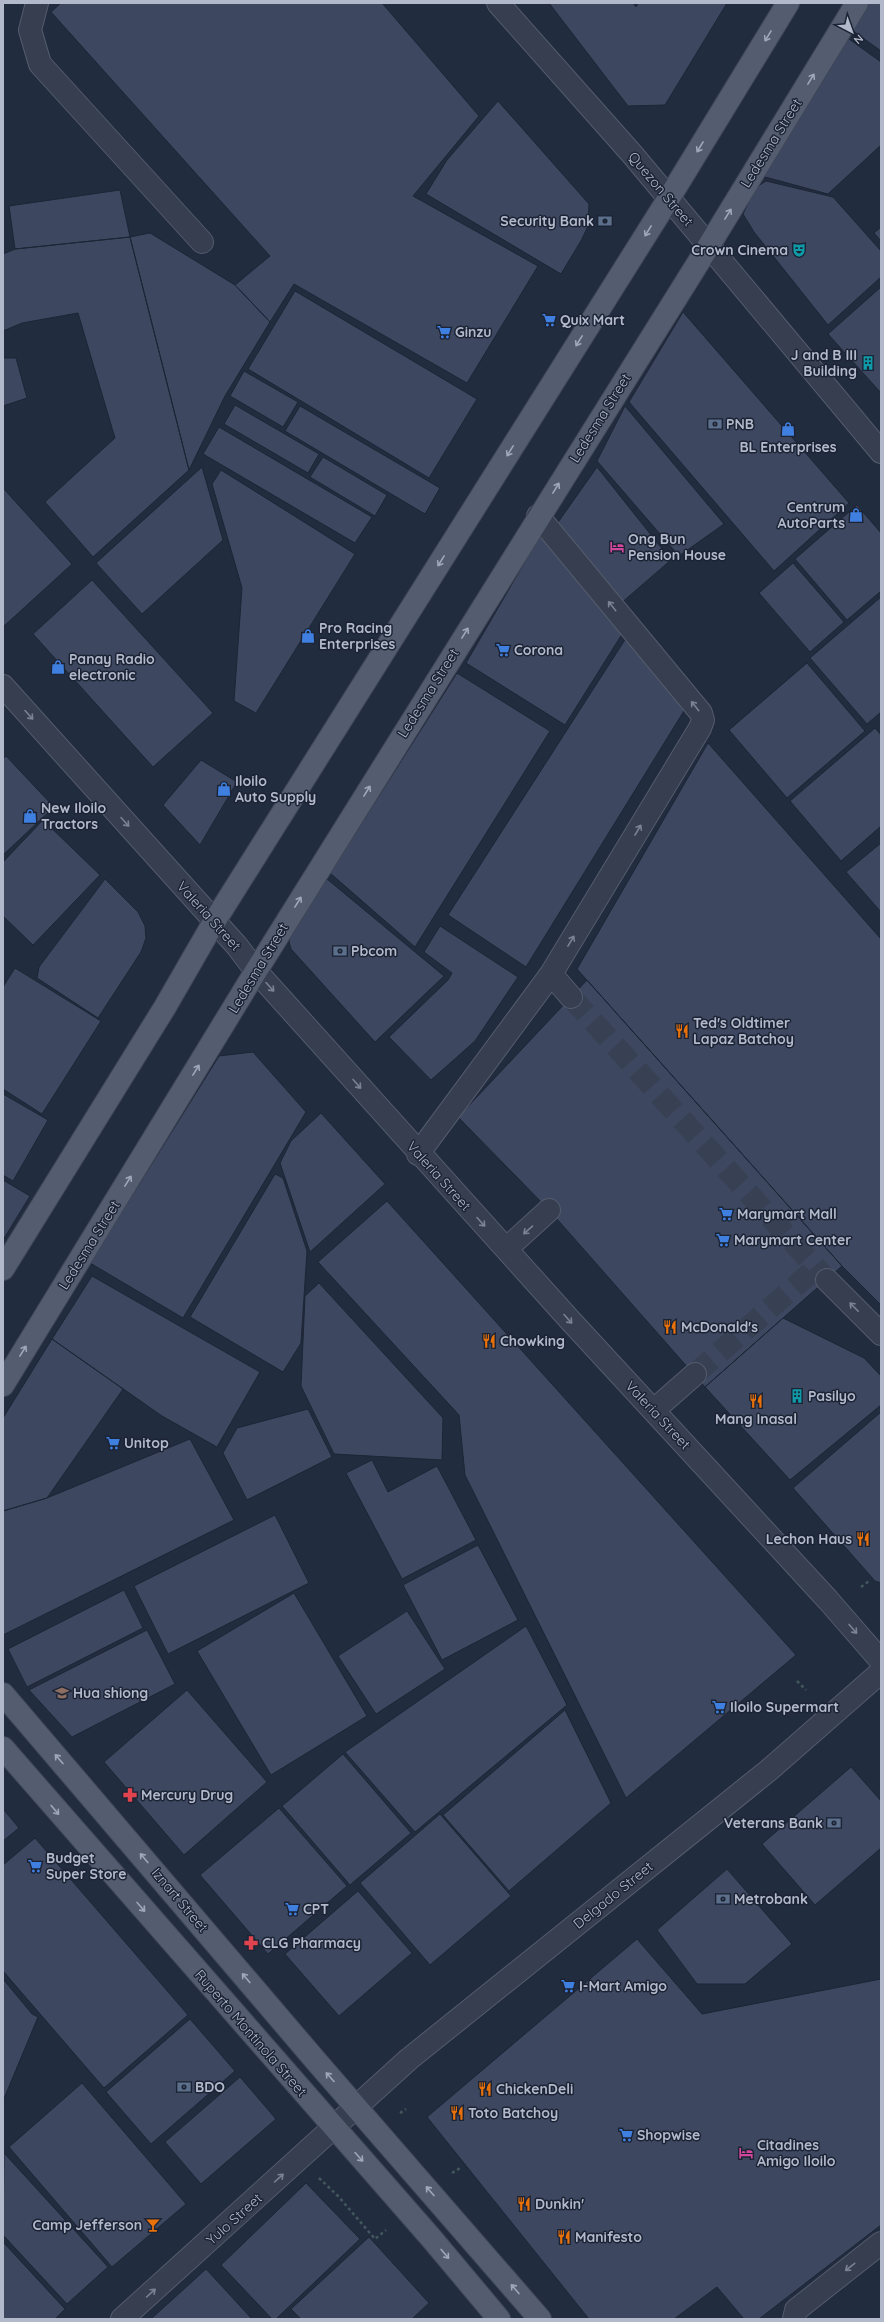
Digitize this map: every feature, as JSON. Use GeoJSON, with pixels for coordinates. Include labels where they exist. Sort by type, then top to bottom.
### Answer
{"type":"FeatureCollection","features":[{"type":"Feature","properties":{"kind":"main road"},"geometry":{"type":"LineString","coordinates":[[3,1269],[165,1007],[214,922],[669,198],[788,3]]}},
{"type":"Feature","properties":{"kind":"main road","name":"Ledesma Street"},"geometry":{"type":"LineString","coordinates":[[3,1385],[256,971],[538,516],[708,247],[857,3]]}},
{"type":"Feature","properties":{"kind":"main road","name":"Iznart Street"},"geometry":{"type":"LineString","coordinates":[[3,1694],[345,2117]]}},
{"type":"Feature","properties":{"kind":"main road","name":"Ruperto Montinola Street"},"geometry":{"type":"LineString","coordinates":[[3,1748],[345,2117],[540,2319]]}},
{"type":"Feature","properties":{"kind":"main road","name":"Ruperto Montinola Street"},"geometry":{"type":"LineString","coordinates":[[345,2117],[432,2239],[499,2319]]}},
{"type":"Feature","properties":{"kind":"street"},"geometry":{"type":"LineString","coordinates":[[38,3],[30,30],[40,64],[202,242]]}},
{"type":"Feature","properties":{"kind":"street","name":"Quezon Street"},"geometry":{"type":"LineString","coordinates":[[498,3],[669,198],[708,247],[881,452]]}},
{"type":"Feature","properties":{"kind":"street"},"geometry":{"type":"LineString","coordinates":[[418,1154],[550,974],[696,735],[703,720],[700,713],[538,516]]}},
{"type":"Feature","properties":{"kind":"street","name":"Valeria Street"},"geometry":{"type":"LineString","coordinates":[[3,686],[214,922],[418,1154],[828,1600],[881,1661]]}},
{"type":"Feature","properties":{"kind":"street"},"geometry":{"type":"LineString","coordinates":[[550,974],[571,997]]}},
{"type":"Feature","properties":{"kind":"street"},"geometry":{"type":"LineString","coordinates":[[506,1249],[549,1210]]}},
{"type":"Feature","properties":{"kind":"street"},"geometry":{"type":"LineString","coordinates":[[827,1280],[881,1334]]}},
{"type":"Feature","properties":{"kind":"street"},"geometry":{"type":"LineString","coordinates":[[654,1410],[695,1374]]}},
{"type":"Feature","properties":{"kind":"street","name":"Delgado Street"},"geometry":{"type":"LineString","coordinates":[[345,2117],[409,2059],[769,1770],[881,1672]]}},
{"type":"Feature","properties":{"kind":"street","name":"Yulo Street"},"geometry":{"type":"LineString","coordinates":[[122,2319],[300,2160],[345,2117]]}},
{"type":"Feature","properties":{"kind":"street"},"geometry":{"type":"LineString","coordinates":[[794,2319],[796,2310],[881,2242]]}},
{"type":"Feature","properties":{"kind":"path"},"geometry":{"type":"LineString","coordinates":[[861,1587],[869,1580]]}},
{"type":"Feature","properties":{"kind":"path"},"geometry":{"type":"LineString","coordinates":[[797,1682],[806,1690]]}},
{"type":"Feature","properties":{"kind":"path"},"geometry":{"type":"LineString","coordinates":[[338,2196],[375,2239]]}},
{"type":"Feature","properties":{"kind":"building"},"geometry":{"type":"Polygon","coordinates":[[[61,3],[382,3],[479,116],[413,196],[538,266],[467,383],[294,284],[270,322],[235,285],[270,256],[51,12],[61,3]]]}},
{"type":"Feature","properties":{"kind":"building"},"geometry":{"type":"Polygon","coordinates":[[[549,3],[633,3],[636,7],[638,3],[727,3],[665,105],[628,106],[549,3]]]}},
{"type":"Feature","properties":{"kind":"building"},"geometry":{"type":"Polygon","coordinates":[[[859,3],[881,3],[881,51],[845,25],[859,3]]]}},
{"type":"Feature","properties":{"kind":"building"},"geometry":{"type":"Polygon","coordinates":[[[842,34],[881,62],[881,145],[828,194],[754,174],[842,34]]]}},
{"type":"Feature","properties":{"kind":"building"},"geometry":{"type":"Polygon","coordinates":[[[498,101],[589,204],[588,226],[561,274],[426,194],[447,160],[498,101]]]}},
{"type":"Feature","properties":{"kind":"building"},"geometry":{"type":"Polygon","coordinates":[[[766,181],[833,197],[881,251],[881,277],[828,325],[754,232],[743,214],[755,188],[766,181]]]}},
{"type":"Feature","properties":{"kind":"building"},"geometry":{"type":"Polygon","coordinates":[[[120,190],[130,237],[15,249],[9,206],[120,190]]]}},
{"type":"Feature","properties":{"kind":"building"},"geometry":{"type":"Polygon","coordinates":[[[881,227],[881,241],[874,233],[881,227]]]}},
{"type":"Feature","properties":{"kind":"building"},"geometry":{"type":"Polygon","coordinates":[[[150,233],[235,285],[270,322],[225,396],[189,470],[130,237],[150,233]]]}},
{"type":"Feature","properties":{"kind":"building"},"geometry":{"type":"Polygon","coordinates":[[[130,237],[189,470],[93,557],[45,502],[115,438],[78,313],[22,323],[3,331],[3,254],[15,249],[130,237]]]}},
{"type":"Feature","properties":{"kind":"building","name":"J and B III Building"},"geometry":{"type":"Polygon","coordinates":[[[881,287],[881,393],[828,334],[881,287]]]}},
{"type":"Feature","properties":{"kind":"building"},"geometry":{"type":"Polygon","coordinates":[[[295,291],[477,399],[429,478],[248,369],[295,291]]]}},
{"type":"Feature","properties":{"kind":"building"},"geometry":{"type":"Polygon","coordinates":[[[683,312],[849,503],[774,571],[629,402],[683,312]]]}},
{"type":"Feature","properties":{"kind":"building"},"geometry":{"type":"Polygon","coordinates":[[[3,358],[16,358],[27,398],[3,406],[3,358]]]}},
{"type":"Feature","properties":{"kind":"building"},"geometry":{"type":"Polygon","coordinates":[[[244,371],[298,402],[283,427],[230,396],[244,371]]]}},
{"type":"Feature","properties":{"kind":"building"},"geometry":{"type":"Polygon","coordinates":[[[235,405],[319,454],[308,473],[224,424],[235,405]]]}},
{"type":"Feature","properties":{"kind":"building"},"geometry":{"type":"Polygon","coordinates":[[[300,406],[440,488],[425,514],[285,431],[300,406]]]}},
{"type":"Feature","properties":{"kind":"building"},"geometry":{"type":"Polygon","coordinates":[[[625,406],[724,524],[679,556],[597,461],[625,406]]]}},
{"type":"Feature","properties":{"kind":"building"},"geometry":{"type":"Polygon","coordinates":[[[219,427],[372,517],[355,543],[203,454],[219,427]]]}},
{"type":"Feature","properties":{"kind":"building"},"geometry":{"type":"Polygon","coordinates":[[[323,457],[387,495],[375,516],[310,477],[323,457]]]}},
{"type":"Feature","properties":{"kind":"building"},"geometry":{"type":"Polygon","coordinates":[[[202,467],[223,540],[142,614],[96,563],[202,467]]]}},
{"type":"Feature","properties":{"kind":"building"},"geometry":{"type":"Polygon","coordinates":[[[597,467],[671,560],[620,604],[554,528],[597,467]]]}},
{"type":"Feature","properties":{"kind":"building"},"geometry":{"type":"Polygon","coordinates":[[[221,470],[355,554],[256,713],[234,701],[242,588],[212,484],[221,470]]]}},
{"type":"Feature","properties":{"kind":"building"},"geometry":{"type":"Polygon","coordinates":[[[3,488],[72,564],[3,627],[3,488]]]}},
{"type":"Feature","properties":{"kind":"building"},"geometry":{"type":"Polygon","coordinates":[[[857,505],[881,533],[881,591],[847,620],[795,559],[857,505]]]}},
{"type":"Feature","properties":{"kind":"building"},"geometry":{"type":"Polygon","coordinates":[[[541,534],[624,631],[565,725],[466,663],[541,534]]]}},
{"type":"Feature","properties":{"kind":"building"},"geometry":{"type":"Polygon","coordinates":[[[793,563],[844,622],[810,652],[759,593],[793,563]]]}},
{"type":"Feature","properties":{"kind":"building"},"geometry":{"type":"Polygon","coordinates":[[[92,580],[213,713],[153,767],[33,634],[92,580]]]}},
{"type":"Feature","properties":{"kind":"building"},"geometry":{"type":"Polygon","coordinates":[[[881,597],[881,712],[867,724],[810,658],[881,597]]]}},
{"type":"Feature","properties":{"kind":"building"},"geometry":{"type":"Polygon","coordinates":[[[628,635],[687,706],[526,967],[448,915],[628,635]]]}},
{"type":"Feature","properties":{"kind":"building"},"geometry":{"type":"Polygon","coordinates":[[[807,663],[865,731],[787,798],[729,730],[807,663]]]}},
{"type":"Feature","properties":{"kind":"building"},"geometry":{"type":"Polygon","coordinates":[[[457,673],[550,731],[415,947],[330,873],[457,673]]]}},
{"type":"Feature","properties":{"kind":"building"},"geometry":{"type":"Polygon","coordinates":[[[875,728],[881,735],[881,826],[841,861],[790,801],[875,728]]]}},
{"type":"Feature","properties":{"kind":"building"},"geometry":{"type":"Polygon","coordinates":[[[708,743],[881,939],[881,1305],[842,1266],[577,969],[708,743]]]}},
{"type":"Feature","properties":{"kind":"building"},"geometry":{"type":"Polygon","coordinates":[[[6,756],[54,807],[3,855],[3,759],[6,756]]]}},
{"type":"Feature","properties":{"kind":"building"},"geometry":{"type":"Polygon","coordinates":[[[201,760],[237,782],[200,845],[163,805],[201,760]]]}},
{"type":"Feature","properties":{"kind":"building"},"geometry":{"type":"Polygon","coordinates":[[[43,820],[100,875],[33,945],[3,916],[3,862],[43,820]]]}},
{"type":"Feature","properties":{"kind":"building"},"geometry":{"type":"Polygon","coordinates":[[[881,843],[881,912],[846,872],[881,843]]]}},
{"type":"Feature","properties":{"kind":"building"},"geometry":{"type":"Polygon","coordinates":[[[105,879],[138,912],[145,926],[146,938],[141,952],[98,1018],[37,978],[39,967],[105,879]]]}},
{"type":"Feature","properties":{"kind":"building"},"geometry":{"type":"Polygon","coordinates":[[[327,879],[444,976],[375,1042],[291,949],[289,942],[290,932],[327,879]]]}},
{"type":"Feature","properties":{"kind":"building"},"geometry":{"type":"Polygon","coordinates":[[[440,926],[518,977],[475,1041],[431,1080],[389,1037],[448,980],[452,973],[424,952],[440,926]]]}},
{"type":"Feature","properties":{"kind":"building"},"geometry":{"type":"Polygon","coordinates":[[[15,968],[101,1021],[42,1114],[3,1089],[3,987],[15,968]]]}},
{"type":"Feature","properties":{"kind":"building"},"geometry":{"type":"Polygon","coordinates":[[[587,980],[842,1266],[705,1387],[549,1210],[458,1117],[587,980]]]}},
{"type":"Feature","properties":{"kind":"building"},"geometry":{"type":"Polygon","coordinates":[[[253,1052],[306,1112],[183,1318],[90,1263],[219,1056],[253,1052]]]}},
{"type":"Feature","properties":{"kind":"building"},"geometry":{"type":"Polygon","coordinates":[[[3,1094],[48,1120],[13,1181],[3,1175],[3,1094]]]}},
{"type":"Feature","properties":{"kind":"building"},"geometry":{"type":"Polygon","coordinates":[[[321,1113],[385,1184],[310,1252],[280,1163],[291,1141],[321,1113]]]}},
{"type":"Feature","properties":{"kind":"building"},"geometry":{"type":"Polygon","coordinates":[[[275,1174],[283,1178],[307,1251],[301,1343],[283,1372],[190,1317],[275,1174]]]}},
{"type":"Feature","properties":{"kind":"building"},"geometry":{"type":"Polygon","coordinates":[[[3,1180],[30,1196],[3,1240],[3,1180]]]}},
{"type":"Feature","properties":{"kind":"building"},"geometry":{"type":"Polygon","coordinates":[[[387,1201],[796,1655],[626,1798],[465,1475],[459,1415],[318,1262],[387,1201]]]}},
{"type":"Feature","properties":{"kind":"building"},"geometry":{"type":"Polygon","coordinates":[[[92,1276],[260,1372],[217,1447],[162,1416],[52,1339],[92,1276]]]}},
{"type":"Feature","properties":{"kind":"building"},"geometry":{"type":"Polygon","coordinates":[[[319,1283],[443,1418],[442,1460],[334,1454],[301,1386],[305,1296],[319,1283]]]}},
{"type":"Feature","properties":{"kind":"building","name":"Pasilyo"},"geometry":{"type":"Polygon","coordinates":[[[783,1318],[864,1358],[881,1376],[881,1405],[790,1480],[705,1387],[783,1318]]]}},
{"type":"Feature","properties":{"kind":"building"},"geometry":{"type":"Polygon","coordinates":[[[52,1339],[123,1389],[47,1498],[3,1511],[3,1418],[52,1339]]]}},
{"type":"Feature","properties":{"kind":"building"},"geometry":{"type":"Polygon","coordinates":[[[308,1409],[332,1457],[247,1500],[223,1453],[237,1428],[308,1409]]]}},
{"type":"Feature","properties":{"kind":"building"},"geometry":{"type":"Polygon","coordinates":[[[881,1412],[881,1583],[875,1581],[793,1488],[881,1412]]]}},
{"type":"Feature","properties":{"kind":"building"},"geometry":{"type":"Polygon","coordinates":[[[190,1439],[234,1520],[3,1635],[3,1511],[47,1498],[190,1439]]]}},
{"type":"Feature","properties":{"kind":"building"},"geometry":{"type":"Polygon","coordinates":[[[372,1460],[388,1492],[437,1466],[476,1540],[402,1579],[346,1473],[372,1460]]]}},
{"type":"Feature","properties":{"kind":"building"},"geometry":{"type":"Polygon","coordinates":[[[275,1515],[309,1583],[168,1654],[134,1586],[275,1515]]]}},
{"type":"Feature","properties":{"kind":"building"},"geometry":{"type":"Polygon","coordinates":[[[478,1545],[518,1620],[442,1660],[403,1585],[478,1545]]]}},
{"type":"Feature","properties":{"kind":"building"},"geometry":{"type":"Polygon","coordinates":[[[124,1590],[143,1628],[27,1687],[8,1649],[124,1590]]]}},
{"type":"Feature","properties":{"kind":"building"},"geometry":{"type":"Polygon","coordinates":[[[294,1593],[367,1716],[271,1775],[197,1651],[294,1593]]]}},
{"type":"Feature","properties":{"kind":"building"},"geometry":{"type":"Polygon","coordinates":[[[407,1611],[445,1669],[376,1714],[338,1656],[407,1611]]]}},
{"type":"Feature","properties":{"kind":"building"},"geometry":{"type":"Polygon","coordinates":[[[526,1626],[567,1705],[415,1832],[345,1752],[526,1626]]]}},
{"type":"Feature","properties":{"kind":"building"},"geometry":{"type":"Polygon","coordinates":[[[147,1630],[175,1684],[72,1737],[29,1690],[147,1630]]]}},
{"type":"Feature","properties":{"kind":"building"},"geometry":{"type":"Polygon","coordinates":[[[187,1690],[267,1782],[184,1855],[104,1762],[187,1690]]]}},
{"type":"Feature","properties":{"kind":"building"},"geometry":{"type":"Polygon","coordinates":[[[565,1710],[611,1803],[509,1891],[443,1815],[565,1710]]]}},
{"type":"Feature","properties":{"kind":"building"},"geometry":{"type":"Polygon","coordinates":[[[343,1754],[411,1833],[350,1885],[282,1806],[343,1754]]]}},
{"type":"Feature","properties":{"kind":"building","name":"Veterans Bank"},"geometry":{"type":"Polygon","coordinates":[[[851,1767],[881,1801],[881,1848],[815,1905],[762,1844],[851,1767]]]}},
{"type":"Feature","properties":{"kind":"building"},"geometry":{"type":"Polygon","coordinates":[[[279,1808],[347,1886],[268,1954],[200,1875],[279,1808]]]}},
{"type":"Feature","properties":{"kind":"building"},"geometry":{"type":"Polygon","coordinates":[[[3,1809],[19,1828],[3,1841],[3,1809]]]}},
{"type":"Feature","properties":{"kind":"building"},"geometry":{"type":"Polygon","coordinates":[[[440,1814],[511,1896],[430,1965],[360,1883],[440,1814]]]}},
{"type":"Feature","properties":{"kind":"building"},"geometry":{"type":"Polygon","coordinates":[[[35,1838],[188,2015],[104,2088],[3,1971],[3,1865],[35,1838]]]}},
{"type":"Feature","properties":{"kind":"building","name":"Metrobank"},"geometry":{"type":"Polygon","coordinates":[[[727,1869],[792,1944],[745,1984],[697,1984],[657,1930],[727,1869]]]}},
{"type":"Feature","properties":{"kind":"building"},"geometry":{"type":"Polygon","coordinates":[[[358,1891],[412,1953],[339,2016],[285,1954],[358,1891]]]}},
{"type":"Feature","properties":{"kind":"building"},"geometry":{"type":"Polygon","coordinates":[[[637,1939],[702,2014],[881,1979],[881,2225],[759,2319],[744,2319],[717,2287],[674,2319],[589,2319],[427,2117],[637,1939]]]}},
{"type":"Feature","properties":{"kind":"building"},"geometry":{"type":"Polygon","coordinates":[[[3,1979],[32,2014],[38,2017],[3,2101],[3,1979]]]}},
{"type":"Feature","properties":{"kind":"building"},"geometry":{"type":"Polygon","coordinates":[[[190,2019],[235,2071],[151,2144],[106,2092],[190,2019]]]}},
{"type":"Feature","properties":{"kind":"building"},"geometry":{"type":"Polygon","coordinates":[[[240,2077],[276,2119],[201,2184],[165,2142],[240,2077]]]}},
{"type":"Feature","properties":{"kind":"building"},"geometry":{"type":"Polygon","coordinates":[[[82,2083],[186,2204],[112,2267],[9,2147],[82,2083]]]}},
{"type":"Feature","properties":{"kind":"building"},"geometry":{"type":"Polygon","coordinates":[[[4,2153],[108,2267],[67,2304],[3,2235],[4,2153]]]}},
{"type":"Feature","properties":{"kind":"building"},"geometry":{"type":"Polygon","coordinates":[[[306,2183],[360,2239],[276,2319],[272,2319],[221,2265],[306,2183]]]}},
{"type":"Feature","properties":{"kind":"building"},"geometry":{"type":"Polygon","coordinates":[[[369,2237],[429,2303],[412,2319],[301,2319],[291,2309],[369,2237]]]}},
{"type":"Feature","properties":{"kind":"building"},"geometry":{"type":"Polygon","coordinates":[[[3,2242],[65,2309],[55,2319],[3,2319],[3,2242]]]}},
{"type":"Feature","properties":{"kind":"building"},"geometry":{"type":"Polygon","coordinates":[[[206,2269],[252,2319],[151,2319],[206,2269]]]}},
{"type":"Feature","properties":{"kind":"tunnel"},"geometry":{"type":"LineString","coordinates":[[571,997],[827,1280]]}},
{"type":"Feature","properties":{"kind":"tunnel"},"geometry":{"type":"LineString","coordinates":[[695,1374],[816,1268]]}},
{"type":"Feature","properties":{"kind":"place","name":"Security Bank"},"geometry":{"type":"Point","coordinates":[605,221]}},
{"type":"Feature","properties":{"kind":"place","name":"Crown Cinema"},"geometry":{"type":"Point","coordinates":[799,250]}},
{"type":"Feature","properties":{"kind":"place","name":"Quix Mart"},"geometry":{"type":"Point","coordinates":[549,320]}},
{"type":"Feature","properties":{"kind":"place","name":"Ginzu"},"geometry":{"type":"Point","coordinates":[444,332]}},
{"type":"Feature","properties":{"kind":"place","name":"J and B III Building"},"geometry":{"type":"Point","coordinates":[868,363]}},
{"type":"Feature","properties":{"kind":"place","name":"PNB"},"geometry":{"type":"Point","coordinates":[715,424]}},
{"type":"Feature","properties":{"kind":"place","name":"BL Enterprises"},"geometry":{"type":"Point","coordinates":[788,429]}},
{"type":"Feature","properties":{"kind":"place","name":"Centrum AutoParts"},"geometry":{"type":"Point","coordinates":[856,515]}},
{"type":"Feature","properties":{"kind":"place","name":"Ong Bun Pension House"},"geometry":{"type":"Point","coordinates":[617,547]}},
{"type":"Feature","properties":{"kind":"place","name":"Pro Racing Enterprises"},"geometry":{"type":"Point","coordinates":[308,636]}},
{"type":"Feature","properties":{"kind":"place","name":"Corona"},"geometry":{"type":"Point","coordinates":[503,650]}},
{"type":"Feature","properties":{"kind":"place","name":"Panay Radio electronic"},"geometry":{"type":"Point","coordinates":[58,667]}},
{"type":"Feature","properties":{"kind":"place","name":"Iloilo Auto Supply"},"geometry":{"type":"Point","coordinates":[224,789]}},
{"type":"Feature","properties":{"kind":"place","name":"New Iloilo Tractors"},"geometry":{"type":"Point","coordinates":[30,816]}},
{"type":"Feature","properties":{"kind":"place","name":"Pbcom"},"geometry":{"type":"Point","coordinates":[340,951]}},
{"type":"Feature","properties":{"kind":"place","name":"Ted's Oldtimer Lapaz Batchoy"},"geometry":{"type":"Point","coordinates":[682,1031]}},
{"type":"Feature","properties":{"kind":"place","name":"Marymart Mall"},"geometry":{"type":"Point","coordinates":[726,1214]}},
{"type":"Feature","properties":{"kind":"place","name":"Marymart Center"},"geometry":{"type":"Point","coordinates":[723,1240]}},
{"type":"Feature","properties":{"kind":"place","name":"McDonald's"},"geometry":{"type":"Point","coordinates":[670,1327]}},
{"type":"Feature","properties":{"kind":"place","name":"Chowking"},"geometry":{"type":"Point","coordinates":[489,1341]}},
{"type":"Feature","properties":{"kind":"place","name":"Pasilyo"},"geometry":{"type":"Point","coordinates":[797,1396]}},
{"type":"Feature","properties":{"kind":"place","name":"Mang Inasal"},"geometry":{"type":"Point","coordinates":[756,1401]}},
{"type":"Feature","properties":{"kind":"place","name":"Unitop"},"geometry":{"type":"Point","coordinates":[113,1443]}},
{"type":"Feature","properties":{"kind":"place","name":"Lechon Haus"},"geometry":{"type":"Point","coordinates":[863,1539]}},
{"type":"Feature","properties":{"kind":"place","name":"Hua shiong"},"geometry":{"type":"Point","coordinates":[62,1693]}},
{"type":"Feature","properties":{"kind":"place","name":"Iloilo Supermart"},"geometry":{"type":"Point","coordinates":[719,1707]}},
{"type":"Feature","properties":{"kind":"place","name":"Mercury Drug"},"geometry":{"type":"Point","coordinates":[130,1795]}},
{"type":"Feature","properties":{"kind":"place","name":"Veterans Bank"},"geometry":{"type":"Point","coordinates":[834,1823]}},
{"type":"Feature","properties":{"kind":"place","name":"Budget Super Store"},"geometry":{"type":"Point","coordinates":[35,1866]}},
{"type":"Feature","properties":{"kind":"place","name":"Metrobank"},"geometry":{"type":"Point","coordinates":[723,1899]}},
{"type":"Feature","properties":{"kind":"place","name":"CPT"},"geometry":{"type":"Point","coordinates":[292,1909]}},
{"type":"Feature","properties":{"kind":"place","name":"CLG Pharmacy"},"geometry":{"type":"Point","coordinates":[251,1943]}},
{"type":"Feature","properties":{"kind":"place","name":"I-Mart Amigo"},"geometry":{"type":"Point","coordinates":[568,1986]}},
{"type":"Feature","properties":{"kind":"place","name":"BDO"},"geometry":{"type":"Point","coordinates":[184,2087]}},
{"type":"Feature","properties":{"kind":"place","name":"ChickenDeli"},"geometry":{"type":"Point","coordinates":[485,2089]}},
{"type":"Feature","properties":{"kind":"place","name":"Toto Batchoy"},"geometry":{"type":"Point","coordinates":[457,2113]}},
{"type":"Feature","properties":{"kind":"place","name":"Shopwise"},"geometry":{"type":"Point","coordinates":[626,2135]}},
{"type":"Feature","properties":{"kind":"place","name":"Citadines Amigo Iloilo"},"geometry":{"type":"Point","coordinates":[746,2153]}},
{"type":"Feature","properties":{"kind":"place","name":"Dunkin'"},"geometry":{"type":"Point","coordinates":[524,2204]}},
{"type":"Feature","properties":{"kind":"place","name":"Camp Jefferson"},"geometry":{"type":"Point","coordinates":[153,2225]}},
{"type":"Feature","properties":{"kind":"place","name":"Manifesto"},"geometry":{"type":"Point","coordinates":[564,2237]}}]}
